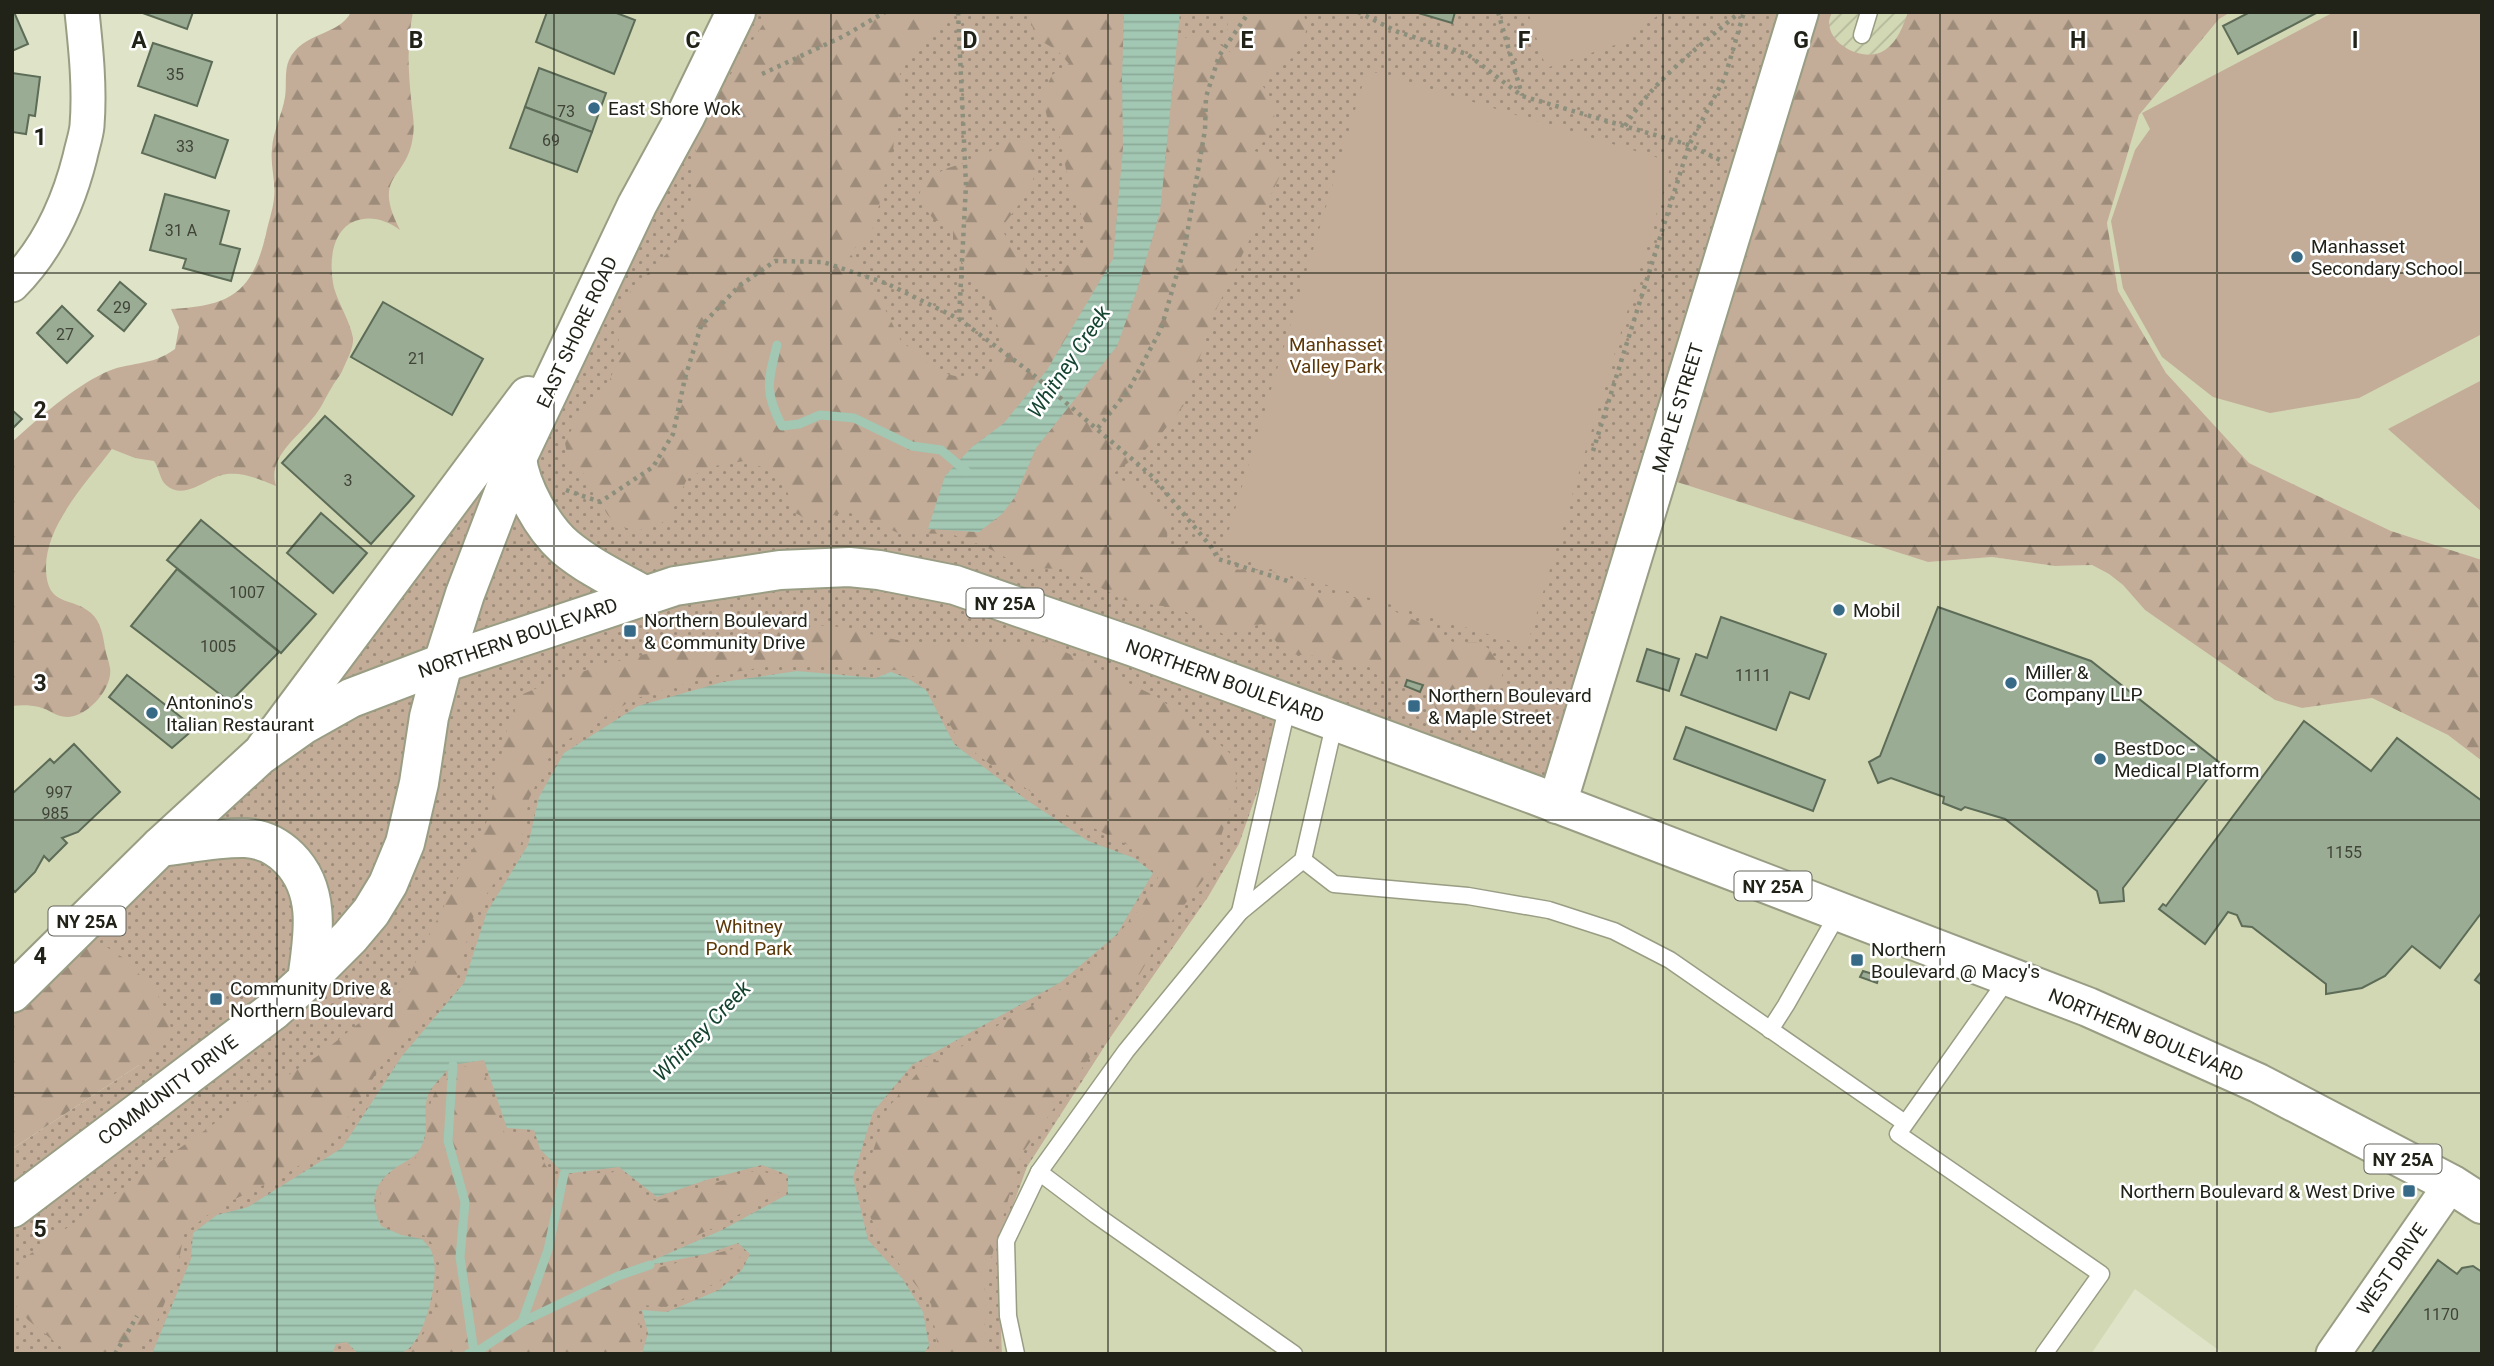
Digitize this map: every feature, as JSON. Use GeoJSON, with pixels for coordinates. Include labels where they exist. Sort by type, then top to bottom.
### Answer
{"type":"FeatureCollection","features":[{"type":"Feature","properties":{"kind":"main road","name":"EAST SHORE ROAD"},"geometry":{"type":"LineString","coordinates":[[443,663],[465,594],[517,458],[637,205],[685,117],[736,12]]}},
{"type":"Feature","properties":{"kind":"main road","name":"MAPLE STREET"},"geometry":{"type":"LineString","coordinates":[[1557,804],[1799,12]]}},
{"type":"Feature","properties":{"kind":"main road"},"geometry":{"type":"LineString","coordinates":[[259,756],[580,327]]}},
{"type":"Feature","properties":{"kind":"main road"},"geometry":{"type":"LineString","coordinates":[[517,458],[529,496],[563,545],[588,564],[644,595]]}},
{"type":"Feature","properties":{"kind":"main road","name":"NORTHERN BOULEVARD"},"geometry":{"type":"LineString","coordinates":[[12,993],[160,847],[259,756],[303,725],[351,698],[443,663],[644,595],[710,579],[780,570],[849,567],[955,585],[1335,721],[2088,1007],[2258,1083],[2466,1194]]}},
{"type":"Feature","properties":{"kind":"main road","name":"COMMUNITY DRIVE"},"geometry":{"type":"LineString","coordinates":[[12,1208],[241,1037],[307,980],[371,912],[405,843],[419,783],[429,717],[443,663]]}},
{"type":"Feature","properties":{"kind":"main road"},"geometry":{"type":"LineString","coordinates":[[160,847],[243,838],[257,840],[281,850],[303,874],[313,906],[313,934],[307,980]]}},
{"type":"Feature","properties":{"kind":"street"},"geometry":{"type":"LineString","coordinates":[[12,285],[55,229],[72,189],[87,128],[88,65],[82,12]]}},
{"type":"Feature","properties":{"kind":"street","name":"WEST DRIVE"},"geometry":{"type":"LineString","coordinates":[[2333,1354],[2466,1194]]}},
{"type":"Feature","properties":{"kind":"lane"},"geometry":{"type":"LineString","coordinates":[[1862,35],[1869,12]]}},
{"type":"Feature","properties":{"kind":"lane"},"geometry":{"type":"LineString","coordinates":[[1240,912],[1288,704]]}},
{"type":"Feature","properties":{"kind":"lane"},"geometry":{"type":"LineString","coordinates":[[1016,1354],[1008,1316],[1006,1241],[1040,1172],[1126,1051],[1240,912],[1303,860],[1335,721]]}},
{"type":"Feature","properties":{"kind":"lane"},"geometry":{"type":"LineString","coordinates":[[1303,860],[1334,884],[1468,896],[1549,910],[1614,931],[1670,960],[1905,1124]]}},
{"type":"Feature","properties":{"kind":"lane"},"geometry":{"type":"LineString","coordinates":[[1770,1030],[1839,912]]}},
{"type":"Feature","properties":{"kind":"lane"},"geometry":{"type":"LineString","coordinates":[[2009,977],[1898,1134],[2101,1273],[2044,1354]]}},
{"type":"Feature","properties":{"kind":"lane"},"geometry":{"type":"LineString","coordinates":[[1040,1172],[1096,1215],[1293,1354]]}},
{"type":"Feature","properties":{"kind":"path"},"geometry":{"type":"LineString","coordinates":[[762,75],[844,36],[884,12]]}},
{"type":"Feature","properties":{"kind":"path"},"geometry":{"type":"LineString","coordinates":[[958,12],[967,186],[959,319]]}},
{"type":"Feature","properties":{"kind":"path"},"geometry":{"type":"LineString","coordinates":[[1098,428],[1129,389],[1161,329],[1185,246],[1205,130],[1206,97],[1219,56],[1249,12]]}},
{"type":"Feature","properties":{"kind":"path"},"geometry":{"type":"LineString","coordinates":[[1358,12],[1398,32],[1467,54],[1522,96],[1689,145],[1749,175]]}},
{"type":"Feature","properties":{"kind":"path"},"geometry":{"type":"LineString","coordinates":[[1498,12],[1522,96]]}},
{"type":"Feature","properties":{"kind":"path"},"geometry":{"type":"LineString","coordinates":[[1625,126],[1640,101],[1655,84],[1742,12]]}},
{"type":"Feature","properties":{"kind":"path"},"geometry":{"type":"LineString","coordinates":[[1593,451],[1689,145],[1725,77],[1742,12]]}},
{"type":"Feature","properties":{"kind":"path"},"geometry":{"type":"LineString","coordinates":[[565,490],[600,502],[653,467],[673,434],[685,378],[701,326],[739,286],[775,261],[822,262],[888,284],[959,319],[1038,379],[1153,477],[1212,548],[1217,559],[1291,582]]}},
{"type":"Feature","properties":{"kind":"path"},"geometry":{"type":"LineString","coordinates":[[115,1354],[137,1316]]}},
{"type":"Feature","properties":{"kind":"shaded area"},"geometry":{"type":"Polygon","coordinates":[[[387,12],[736,12],[580,327],[259,756],[12,993],[12,558],[112,449],[321,294],[387,12]]]}},
{"type":"Feature","properties":{"kind":"shaded area"},"geometry":{"type":"Polygon","coordinates":[[[1832,12],[1908,12],[1890,70],[1822,44],[1832,12]]]}},
{"type":"Feature","properties":{"kind":"shaded area","name":"Manhasset Secondary School"},"geometry":{"type":"Polygon","coordinates":[[[2231,12],[2482,12],[2482,560],[2391,531],[2249,463],[2166,373],[2118,291],[2107,223],[2139,115],[2219,19],[2231,12]]]}},
{"type":"Feature","properties":{"kind":"shaded area"},"geometry":{"type":"Polygon","coordinates":[[[1658,476],[1928,562],[1992,557],[2055,566],[2092,565],[2123,585],[2145,610],[2302,708],[2372,698],[2448,735],[2482,761],[2482,1354],[2224,1354],[2135,1289],[2091,1354],[1002,1354],[998,1247],[1027,1167],[1108,1041],[1208,897],[1239,844],[1288,704],[1658,476]]]}},
{"type":"Feature","properties":{"kind":"green space"},"geometry":{"type":"Polygon","coordinates":[[[351,12],[413,12],[409,76],[414,126],[410,151],[390,187],[392,211],[400,230],[378,220],[361,219],[340,232],[333,250],[334,288],[353,338],[342,371],[315,415],[279,458],[274,476],[276,486],[240,474],[227,474],[181,491],[164,483],[154,461],[135,458],[112,449],[60,520],[52,536],[46,569],[47,581],[56,596],[84,608],[97,621],[110,668],[108,683],[94,704],[74,716],[59,716],[36,706],[12,706],[12,442],[56,404],[104,373],[157,359],[175,349],[179,327],[171,309],[224,300],[246,283],[260,254],[273,207],[273,142],[285,97],[289,60],[302,44],[338,26],[351,12]]]}},
{"type":"Feature","properties":{"kind":"green space"},"geometry":{"type":"Polygon","coordinates":[[[736,12],[1799,12],[1557,803],[1288,704],[1239,844],[1208,897],[1108,1041],[1027,1167],[998,1247],[1002,1354],[12,1354],[12,1149],[139,1065],[12,993],[259,756],[580,327],[736,12]]]}},
{"type":"Feature","properties":{"kind":"green space"},"geometry":{"type":"Polygon","coordinates":[[[771,12],[956,12],[943,28],[910,55],[899,76],[906,101],[895,123],[893,154],[872,231],[850,253],[885,309],[901,341],[939,372],[971,380],[990,371],[1001,335],[987,296],[953,250],[953,225],[934,220],[918,199],[923,182],[945,169],[979,158],[1006,142],[1027,142],[1036,161],[1033,181],[1024,198],[1001,228],[1024,267],[1037,278],[1053,276],[1082,254],[1086,225],[1069,189],[1061,139],[1047,117],[1042,96],[1052,75],[1069,64],[1058,51],[1036,38],[1028,13],[1124,12],[1123,148],[1113,259],[1047,370],[1004,423],[972,447],[945,476],[928,529],[979,532],[1015,497],[1036,448],[1117,346],[1160,212],[1177,46],[1185,38],[1199,34],[1214,40],[1236,56],[1226,38],[1229,12],[1303,12],[1306,24],[1302,46],[1288,62],[1258,81],[1273,105],[1274,119],[1269,136],[1254,151],[1272,159],[1280,176],[1215,312],[1184,405],[1144,451],[1110,476],[1148,490],[1168,521],[1167,539],[1175,552],[1192,541],[1213,543],[1227,569],[1272,571],[1321,594],[1342,595],[1378,604],[1439,631],[1454,643],[1476,642],[1488,648],[1499,664],[1503,678],[1497,688],[1462,723],[1453,727],[1441,718],[1421,681],[1413,677],[1386,684],[1368,666],[1347,665],[1330,657],[1286,654],[1262,624],[1223,634],[1181,609],[1123,600],[1067,569],[1025,568],[986,547],[951,534],[898,533],[847,512],[804,518],[794,512],[787,491],[771,470],[744,461],[709,467],[687,479],[670,516],[659,525],[640,530],[619,527],[607,514],[587,476],[569,463],[565,443],[581,410],[606,389],[622,350],[615,328],[627,295],[676,244],[690,207],[697,136],[718,94],[771,12]]]}},
{"type":"Feature","properties":{"kind":"green space"},"geometry":{"type":"Polygon","coordinates":[[[1528,12],[1663,12],[1615,45],[1546,68],[1528,12]]]}},
{"type":"Feature","properties":{"kind":"green space"},"geometry":{"type":"Polygon","coordinates":[[[1799,12],[1832,12],[1829,23],[1831,32],[1842,46],[1869,55],[1885,50],[1893,42],[1908,12],[2231,12],[2219,19],[2139,115],[2107,223],[2118,291],[2166,373],[2249,463],[2391,531],[2482,560],[2482,761],[2448,735],[2372,698],[2302,708],[2275,700],[2145,610],[2123,585],[2092,565],[2055,566],[1992,557],[1928,562],[1658,476],[1799,12]]]}},
{"type":"Feature","properties":{"kind":"green space","name":"Manhasset Secondary School"},"geometry":{"type":"Polygon","coordinates":[[[2334,12],[2482,12],[2482,334],[2359,398],[2270,413],[2213,397],[2162,357],[2123,288],[2111,221],[2135,150],[2150,129],[2142,113],[2334,12]]]}},
{"type":"Feature","properties":{"kind":"green space","name":"Manhasset Valley Park"},"geometry":{"type":"Polygon","coordinates":[[[1367,70],[1672,162],[1527,646],[1222,553],[1367,70]]]}},
{"type":"Feature","properties":{"kind":"green space"},"geometry":{"type":"Polygon","coordinates":[[[2482,380],[2482,512],[2388,429],[2482,380]]]}},
{"type":"Feature","properties":{"kind":"green space"},"geometry":{"type":"Polygon","coordinates":[[[829,625],[906,642],[968,646],[1043,641],[1157,697],[1234,757],[1237,786],[1210,871],[1169,925],[1090,1057],[1021,1155],[985,1280],[985,1354],[935,1354],[938,1348],[931,1304],[892,1255],[869,1215],[866,1172],[887,1109],[919,1071],[1082,977],[1141,907],[1160,874],[1140,851],[1061,812],[960,741],[928,683],[902,671],[872,667],[781,664],[712,676],[634,699],[553,749],[529,799],[521,844],[475,911],[456,981],[387,1057],[329,1146],[286,1174],[215,1209],[184,1234],[176,1275],[152,1334],[132,1354],[86,1354],[61,1347],[28,1320],[12,1301],[12,1292],[30,1254],[218,1121],[319,1055],[402,989],[487,821],[508,724],[523,694],[597,667],[673,648],[829,625]]]}},
{"type":"Feature","properties":{"kind":"green space"},"geometry":{"type":"Polygon","coordinates":[[[90,943],[108,948],[125,959],[155,991],[168,1013],[172,1035],[139,1065],[12,1149],[12,994],[90,943]]]}},
{"type":"Feature","properties":{"kind":"green space"},"geometry":{"type":"Polygon","coordinates":[[[481,1063],[505,1134],[529,1135],[546,1166],[557,1176],[615,1172],[655,1201],[758,1170],[781,1177],[783,1190],[720,1225],[644,1259],[648,1270],[733,1249],[742,1254],[724,1279],[666,1307],[642,1305],[636,1309],[641,1338],[633,1354],[404,1354],[413,1348],[428,1325],[438,1295],[440,1266],[437,1252],[426,1236],[401,1230],[384,1220],[379,1206],[381,1189],[391,1174],[411,1164],[425,1146],[431,1101],[436,1090],[458,1068],[481,1063]]]}},
{"type":"Feature","properties":{"kind":"water"},"geometry":{"type":"Polygon","coordinates":[[[1124,12],[1180,12],[1160,212],[1117,346],[1036,448],[1015,497],[1002,514],[979,532],[928,529],[945,476],[972,447],[1004,423],[1047,370],[1113,259],[1123,148],[1124,12]]]}},
{"type":"Feature","properties":{"kind":"water"},"geometry":{"type":"Polygon","coordinates":[[[797,671],[875,678],[891,672],[907,678],[926,690],[954,744],[1025,799],[1088,841],[1134,858],[1153,873],[1117,934],[1061,982],[912,1065],[873,1112],[853,1177],[868,1240],[902,1278],[923,1312],[929,1345],[924,1354],[642,1354],[648,1333],[642,1310],[667,1312],[719,1290],[742,1270],[750,1254],[738,1243],[706,1254],[650,1265],[649,1262],[722,1230],[788,1194],[788,1175],[762,1165],[657,1197],[619,1167],[564,1174],[540,1149],[534,1130],[507,1128],[484,1060],[452,1065],[436,1083],[426,1101],[425,1135],[420,1149],[390,1172],[376,1191],[374,1204],[381,1226],[401,1235],[422,1239],[430,1249],[434,1262],[435,1275],[426,1319],[414,1343],[407,1350],[390,1355],[358,1354],[347,1342],[336,1344],[332,1354],[152,1354],[191,1259],[193,1233],[217,1215],[248,1207],[342,1148],[402,1056],[464,983],[487,912],[528,845],[539,797],[564,753],[638,706],[723,682],[797,671]]]}},
{"type":"Feature","properties":{"kind":"building"},"geometry":{"type":"Polygon","coordinates":[[[12,12],[28,44],[12,51],[12,12]]]}},
{"type":"Feature","properties":{"kind":"building"},"geometry":{"type":"Polygon","coordinates":[[[140,12],[193,12],[187,29],[140,12]]]}},
{"type":"Feature","properties":{"kind":"building"},"geometry":{"type":"Polygon","coordinates":[[[547,12],[614,12],[635,20],[614,74],[536,42],[547,12]]]}},
{"type":"Feature","properties":{"kind":"building"},"geometry":{"type":"Polygon","coordinates":[[[1415,12],[1455,12],[1452,23],[1415,12]]]}},
{"type":"Feature","properties":{"kind":"building"},"geometry":{"type":"Polygon","coordinates":[[[2250,12],[2318,12],[2238,54],[2223,26],[2250,12]]]}},
{"type":"Feature","properties":{"kind":"building"},"geometry":{"type":"Polygon","coordinates":[[[153,43],[212,62],[197,106],[138,86],[153,43]]]}},
{"type":"Feature","properties":{"kind":"building"},"geometry":{"type":"Polygon","coordinates":[[[539,68],[606,93],[592,132],[525,107],[539,68]]]}},
{"type":"Feature","properties":{"kind":"building"},"geometry":{"type":"Polygon","coordinates":[[[12,73],[40,77],[35,116],[29,115],[26,134],[12,132],[12,73]]]}},
{"type":"Feature","properties":{"kind":"building"},"geometry":{"type":"Polygon","coordinates":[[[525,107],[592,132],[577,172],[510,148],[525,107]]]}},
{"type":"Feature","properties":{"kind":"building"},"geometry":{"type":"Polygon","coordinates":[[[155,115],[228,140],[215,178],[142,153],[155,115]]]}},
{"type":"Feature","properties":{"kind":"building"},"geometry":{"type":"Polygon","coordinates":[[[165,194],[229,211],[220,244],[240,249],[231,281],[183,268],[186,259],[150,250],[165,194]]]}},
{"type":"Feature","properties":{"kind":"building"},"geometry":{"type":"Polygon","coordinates":[[[120,282],[146,304],[124,331],[98,310],[120,282]]]}},
{"type":"Feature","properties":{"kind":"building"},"geometry":{"type":"Polygon","coordinates":[[[383,302],[483,359],[452,415],[351,357],[383,302]]]}},
{"type":"Feature","properties":{"kind":"building"},"geometry":{"type":"Polygon","coordinates":[[[62,306],[93,336],[67,363],[37,333],[62,306]]]}},
{"type":"Feature","properties":{"kind":"building"},"geometry":{"type":"Polygon","coordinates":[[[12,410],[22,419],[12,429],[12,410]]]}},
{"type":"Feature","properties":{"kind":"building"},"geometry":{"type":"Polygon","coordinates":[[[325,416],[414,496],[371,544],[282,463],[325,416]]]}},
{"type":"Feature","properties":{"kind":"building"},"geometry":{"type":"Polygon","coordinates":[[[321,513],[367,553],[333,593],[287,553],[321,513]]]}},
{"type":"Feature","properties":{"kind":"building"},"geometry":{"type":"Polygon","coordinates":[[[201,520],[316,614],[281,653],[167,560],[201,520]]]}},
{"type":"Feature","properties":{"kind":"building"},"geometry":{"type":"Polygon","coordinates":[[[177,569],[279,652],[230,702],[131,626],[177,569]]]}},
{"type":"Feature","properties":{"kind":"building"},"geometry":{"type":"Polygon","coordinates":[[[1938,607],[2091,661],[2220,763],[2123,888],[2124,901],[2100,903],[2097,891],[2005,819],[1965,807],[1961,810],[1943,803],[1944,797],[1891,778],[1878,783],[1869,762],[1880,756],[1938,607]]]}},
{"type":"Feature","properties":{"kind":"building"},"geometry":{"type":"Polygon","coordinates":[[[1721,617],[1826,654],[1809,699],[1790,692],[1776,730],[1681,695],[1696,654],[1707,658],[1721,617]]]}},
{"type":"Feature","properties":{"kind":"building"},"geometry":{"type":"Polygon","coordinates":[[[1647,649],[1679,659],[1669,691],[1637,681],[1647,649]]]}},
{"type":"Feature","properties":{"kind":"building","name":"Antonino's Italian Restaurant"},"geometry":{"type":"Polygon","coordinates":[[[127,675],[195,728],[172,748],[109,697],[127,675]]]}},
{"type":"Feature","properties":{"kind":"building"},"geometry":{"type":"Polygon","coordinates":[[[1407,680],[1423,685],[1420,692],[1405,686],[1407,680]]]}},
{"type":"Feature","properties":{"kind":"building"},"geometry":{"type":"Polygon","coordinates":[[[2304,721],[2371,771],[2397,738],[2482,801],[2482,912],[2440,968],[2412,946],[2385,976],[2362,988],[2326,994],[2326,984],[2252,927],[2242,926],[2237,915],[2228,912],[2205,944],[2159,909],[2163,904],[2166,906],[2304,721]]]}},
{"type":"Feature","properties":{"kind":"building"},"geometry":{"type":"Polygon","coordinates":[[[1686,727],[1825,780],[1813,811],[1674,759],[1686,727]]]}},
{"type":"Feature","properties":{"kind":"building"},"geometry":{"type":"Polygon","coordinates":[[[74,744],[120,792],[78,832],[62,838],[67,843],[49,861],[44,856],[35,872],[15,892],[12,889],[12,794],[50,759],[54,763],[74,744]]]}},
{"type":"Feature","properties":{"kind":"building"},"geometry":{"type":"Polygon","coordinates":[[[1863,971],[1879,976],[1877,983],[1860,977],[1863,971]]]}},
{"type":"Feature","properties":{"kind":"building"},"geometry":{"type":"Polygon","coordinates":[[[2482,971],[2482,985],[2475,980],[2482,971]]]}},
{"type":"Feature","properties":{"kind":"building"},"geometry":{"type":"Polygon","coordinates":[[[2438,1260],[2457,1274],[2462,1268],[2473,1266],[2482,1272],[2482,1354],[2371,1354],[2438,1260]]]}},
{"type":"Feature","properties":{"kind":"waterway"},"geometry":{"type":"LineString","coordinates":[[777,345],[769,386],[772,404],[782,426],[799,424],[820,415],[854,418],[912,446],[941,450],[966,471]]}},
{"type":"Feature","properties":{"kind":"waterway"},"geometry":{"type":"LineString","coordinates":[[453,1065],[448,1141],[465,1202],[460,1257],[474,1352]]}},
{"type":"Feature","properties":{"kind":"waterway","name":"Whitney Creek"},"geometry":{"type":"LineString","coordinates":[[468,1354],[481,1349],[522,1322],[548,1250],[564,1174]]}},
{"type":"Feature","properties":{"kind":"waterway"},"geometry":{"type":"LineString","coordinates":[[522,1322],[618,1276],[650,1265]]}},
{"type":"Feature","properties":{"kind":"place","name":"East Shore Wok"},"geometry":{"type":"Point","coordinates":[594,108]}},
{"type":"Feature","properties":{"kind":"place","name":"Manhasset Secondary School"},"geometry":{"type":"Point","coordinates":[2297,257]}},
{"type":"Feature","properties":{"kind":"place","name":"Mobil"},"geometry":{"type":"Point","coordinates":[1839,610]}},
{"type":"Feature","properties":{"kind":"place","name":"Northern Boulevard & Community Drive"},"geometry":{"type":"Point","coordinates":[630,631]}},
{"type":"Feature","properties":{"kind":"place","name":"Miller & Company LLP"},"geometry":{"type":"Point","coordinates":[2011,683]}},
{"type":"Feature","properties":{"kind":"place","name":"Northern Boulevard & Maple Street"},"geometry":{"type":"Point","coordinates":[1414,706]}},
{"type":"Feature","properties":{"kind":"place","name":"Antonino's Italian Restaurant"},"geometry":{"type":"Point","coordinates":[152,713]}},
{"type":"Feature","properties":{"kind":"place","name":"BestDoc - Medical Platform"},"geometry":{"type":"Point","coordinates":[2100,759]}},
{"type":"Feature","properties":{"kind":"place","name":"Northern Boulevard @ Macy's"},"geometry":{"type":"Point","coordinates":[1857,960]}},
{"type":"Feature","properties":{"kind":"place","name":"Community Drive & Northern Boulevard"},"geometry":{"type":"Point","coordinates":[216,999]}},
{"type":"Feature","properties":{"kind":"place","name":"Northern Boulevard & West Drive"},"geometry":{"type":"Point","coordinates":[2409,1191]}},
{"type":"Feature","properties":{"kind":"park label","name":"Whitney Pond Park"},"geometry":{"type":"Point","coordinates":[749,937]}}]}
